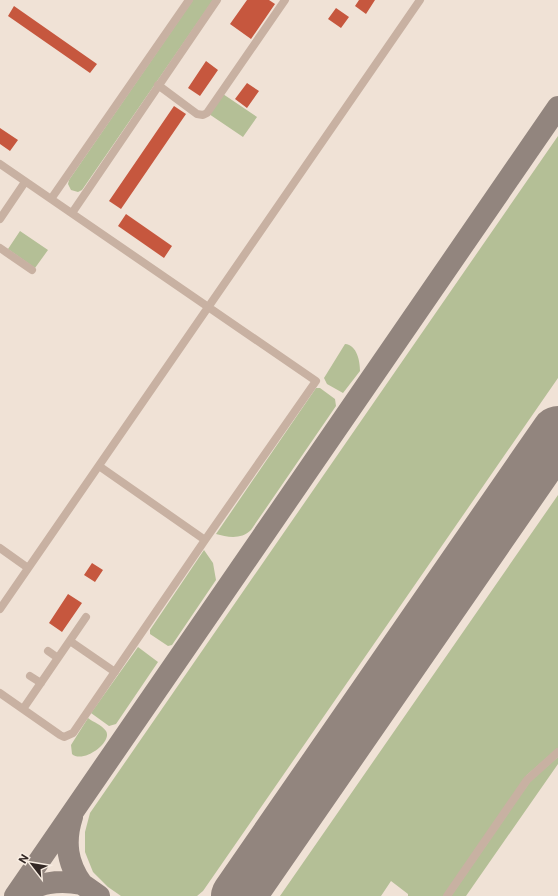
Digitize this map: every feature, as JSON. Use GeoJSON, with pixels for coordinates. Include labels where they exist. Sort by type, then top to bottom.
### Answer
{"type":"FeatureCollection","features":[{"type":"Feature","properties":{"kind":"lane"},"geometry":{"type":"LineString","coordinates":[[51,199],[189,0]]}},
{"type":"Feature","properties":{"kind":"lane"},"geometry":{"type":"LineString","coordinates":[[72,213],[217,0]]}},
{"type":"Feature","properties":{"kind":"lane"},"geometry":{"type":"LineString","coordinates":[[158,85],[198,114],[203,115],[208,113],[285,0]]}},
{"type":"Feature","properties":{"kind":"lane"},"geometry":{"type":"LineString","coordinates":[[0,610],[420,0]]}},
{"type":"Feature","properties":{"kind":"lane"},"geometry":{"type":"LineString","coordinates":[[0,164],[316,381],[73,733],[69,736],[60,735],[0,693]]}},
{"type":"Feature","properties":{"kind":"lane"},"geometry":{"type":"LineString","coordinates":[[0,219],[25,182]]}},
{"type":"Feature","properties":{"kind":"lane"},"geometry":{"type":"LineString","coordinates":[[0,248],[32,270]]}},
{"type":"Feature","properties":{"kind":"lane"},"geometry":{"type":"LineString","coordinates":[[99,466],[205,540]]}},
{"type":"Feature","properties":{"kind":"lane"},"geometry":{"type":"LineString","coordinates":[[0,548],[28,568]]}},
{"type":"Feature","properties":{"kind":"lane"},"geometry":{"type":"LineString","coordinates":[[23,709],[86,617]]}},
{"type":"Feature","properties":{"kind":"lane"},"geometry":{"type":"LineString","coordinates":[[70,641],[116,672]]}},
{"type":"Feature","properties":{"kind":"lane"},"geometry":{"type":"LineString","coordinates":[[48,651],[58,658]]}},
{"type":"Feature","properties":{"kind":"lane"},"geometry":{"type":"LineString","coordinates":[[30,676],[41,683]]}},
{"type":"Feature","properties":{"kind":"lane"},"geometry":{"type":"LineString","coordinates":[[446,896],[527,780],[558,752]]}},
{"type":"Feature","properties":{"kind":"green space"},"geometry":{"type":"Polygon","coordinates":[[[193,0],[213,0],[82,190],[78,192],[71,190],[68,184],[69,180],[193,0]]]}},
{"type":"Feature","properties":{"kind":"green space"},"geometry":{"type":"Polygon","coordinates":[[[223,94],[257,117],[243,137],[209,114],[223,94]]]}},
{"type":"Feature","properties":{"kind":"green space"},"geometry":{"type":"Polygon","coordinates":[[[558,136],[558,378],[203,891],[197,896],[121,896],[108,887],[93,872],[85,852],[85,832],[90,813],[558,136]]]}},
{"type":"Feature","properties":{"kind":"green space"},"geometry":{"type":"Polygon","coordinates":[[[20,231],[48,250],[35,268],[8,249],[20,231]]]}},
{"type":"Feature","properties":{"kind":"green space"},"geometry":{"type":"Polygon","coordinates":[[[345,344],[349,345],[355,350],[360,371],[343,393],[327,384],[324,378],[345,344]]]}},
{"type":"Feature","properties":{"kind":"green space"},"geometry":{"type":"Polygon","coordinates":[[[316,388],[320,388],[335,399],[336,406],[251,530],[243,535],[234,537],[216,534],[316,388]]]}},
{"type":"Feature","properties":{"kind":"green space"},"geometry":{"type":"Polygon","coordinates":[[[558,495],[558,748],[527,775],[444,896],[408,896],[408,894],[391,881],[381,896],[280,896],[558,495]]]}},
{"type":"Feature","properties":{"kind":"green space"},"geometry":{"type":"Polygon","coordinates":[[[204,550],[213,563],[216,580],[172,645],[168,646],[150,634],[150,630],[204,550]]]}},
{"type":"Feature","properties":{"kind":"green space"},"geometry":{"type":"Polygon","coordinates":[[[138,647],[158,662],[116,724],[109,726],[91,713],[138,647]]]}},
{"type":"Feature","properties":{"kind":"green space"},"geometry":{"type":"Polygon","coordinates":[[[88,718],[100,725],[106,731],[107,736],[105,741],[96,750],[83,756],[77,756],[72,754],[71,745],[88,718]]]}},
{"type":"Feature","properties":{"kind":"green space"},"geometry":{"type":"Polygon","coordinates":[[[558,757],[558,764],[466,896],[451,896],[531,780],[558,757]]]}},
{"type":"Feature","properties":{"kind":"building"},"geometry":{"type":"Polygon","coordinates":[[[247,0],[269,0],[275,4],[251,39],[230,24],[247,0]]]}},
{"type":"Feature","properties":{"kind":"building"},"geometry":{"type":"Polygon","coordinates":[[[359,0],[375,0],[366,14],[355,6],[359,0]]]}},
{"type":"Feature","properties":{"kind":"building"},"geometry":{"type":"Polygon","coordinates":[[[14,6],[97,64],[90,73],[8,16],[14,6]]]}},
{"type":"Feature","properties":{"kind":"building"},"geometry":{"type":"Polygon","coordinates":[[[336,8],[349,17],[341,28],[328,19],[336,8]]]}},
{"type":"Feature","properties":{"kind":"building"},"geometry":{"type":"Polygon","coordinates":[[[206,61],[218,70],[200,96],[188,88],[206,61]]]}},
{"type":"Feature","properties":{"kind":"building"},"geometry":{"type":"Polygon","coordinates":[[[247,83],[259,91],[247,108],[235,99],[247,83]]]}},
{"type":"Feature","properties":{"kind":"building"},"geometry":{"type":"Polygon","coordinates":[[[174,106],[186,114],[121,209],[109,201],[174,106]]]}},
{"type":"Feature","properties":{"kind":"building"},"geometry":{"type":"Polygon","coordinates":[[[0,128],[18,140],[10,151],[0,144],[0,128]]]}},
{"type":"Feature","properties":{"kind":"building"},"geometry":{"type":"Polygon","coordinates":[[[126,214],[172,246],[164,258],[118,226],[126,214]]]}},
{"type":"Feature","properties":{"kind":"building"},"geometry":{"type":"Polygon","coordinates":[[[92,563],[103,570],[95,582],[84,575],[92,563]]]}},
{"type":"Feature","properties":{"kind":"building"},"geometry":{"type":"Polygon","coordinates":[[[68,594],[82,603],[62,632],[49,623],[68,594]]]}},
{"type":"Feature","properties":{"kind":"taxiway"},"geometry":{"type":"LineString","coordinates":[[15,896],[558,107]]}},
{"type":"Feature","properties":{"kind":"taxiway"},"geometry":{"type":"LineString","coordinates":[[17,896],[48,883],[64,882],[82,884],[73,868],[68,852],[68,835],[72,817]]}},
{"type":"Feature","properties":{"kind":"taxiway"},"geometry":{"type":"LineString","coordinates":[[82,884],[99,896]]}},
{"type":"Feature","properties":{"kind":"runway"},"geometry":{"type":"LineString","coordinates":[[238,896],[558,433]]}}]}
